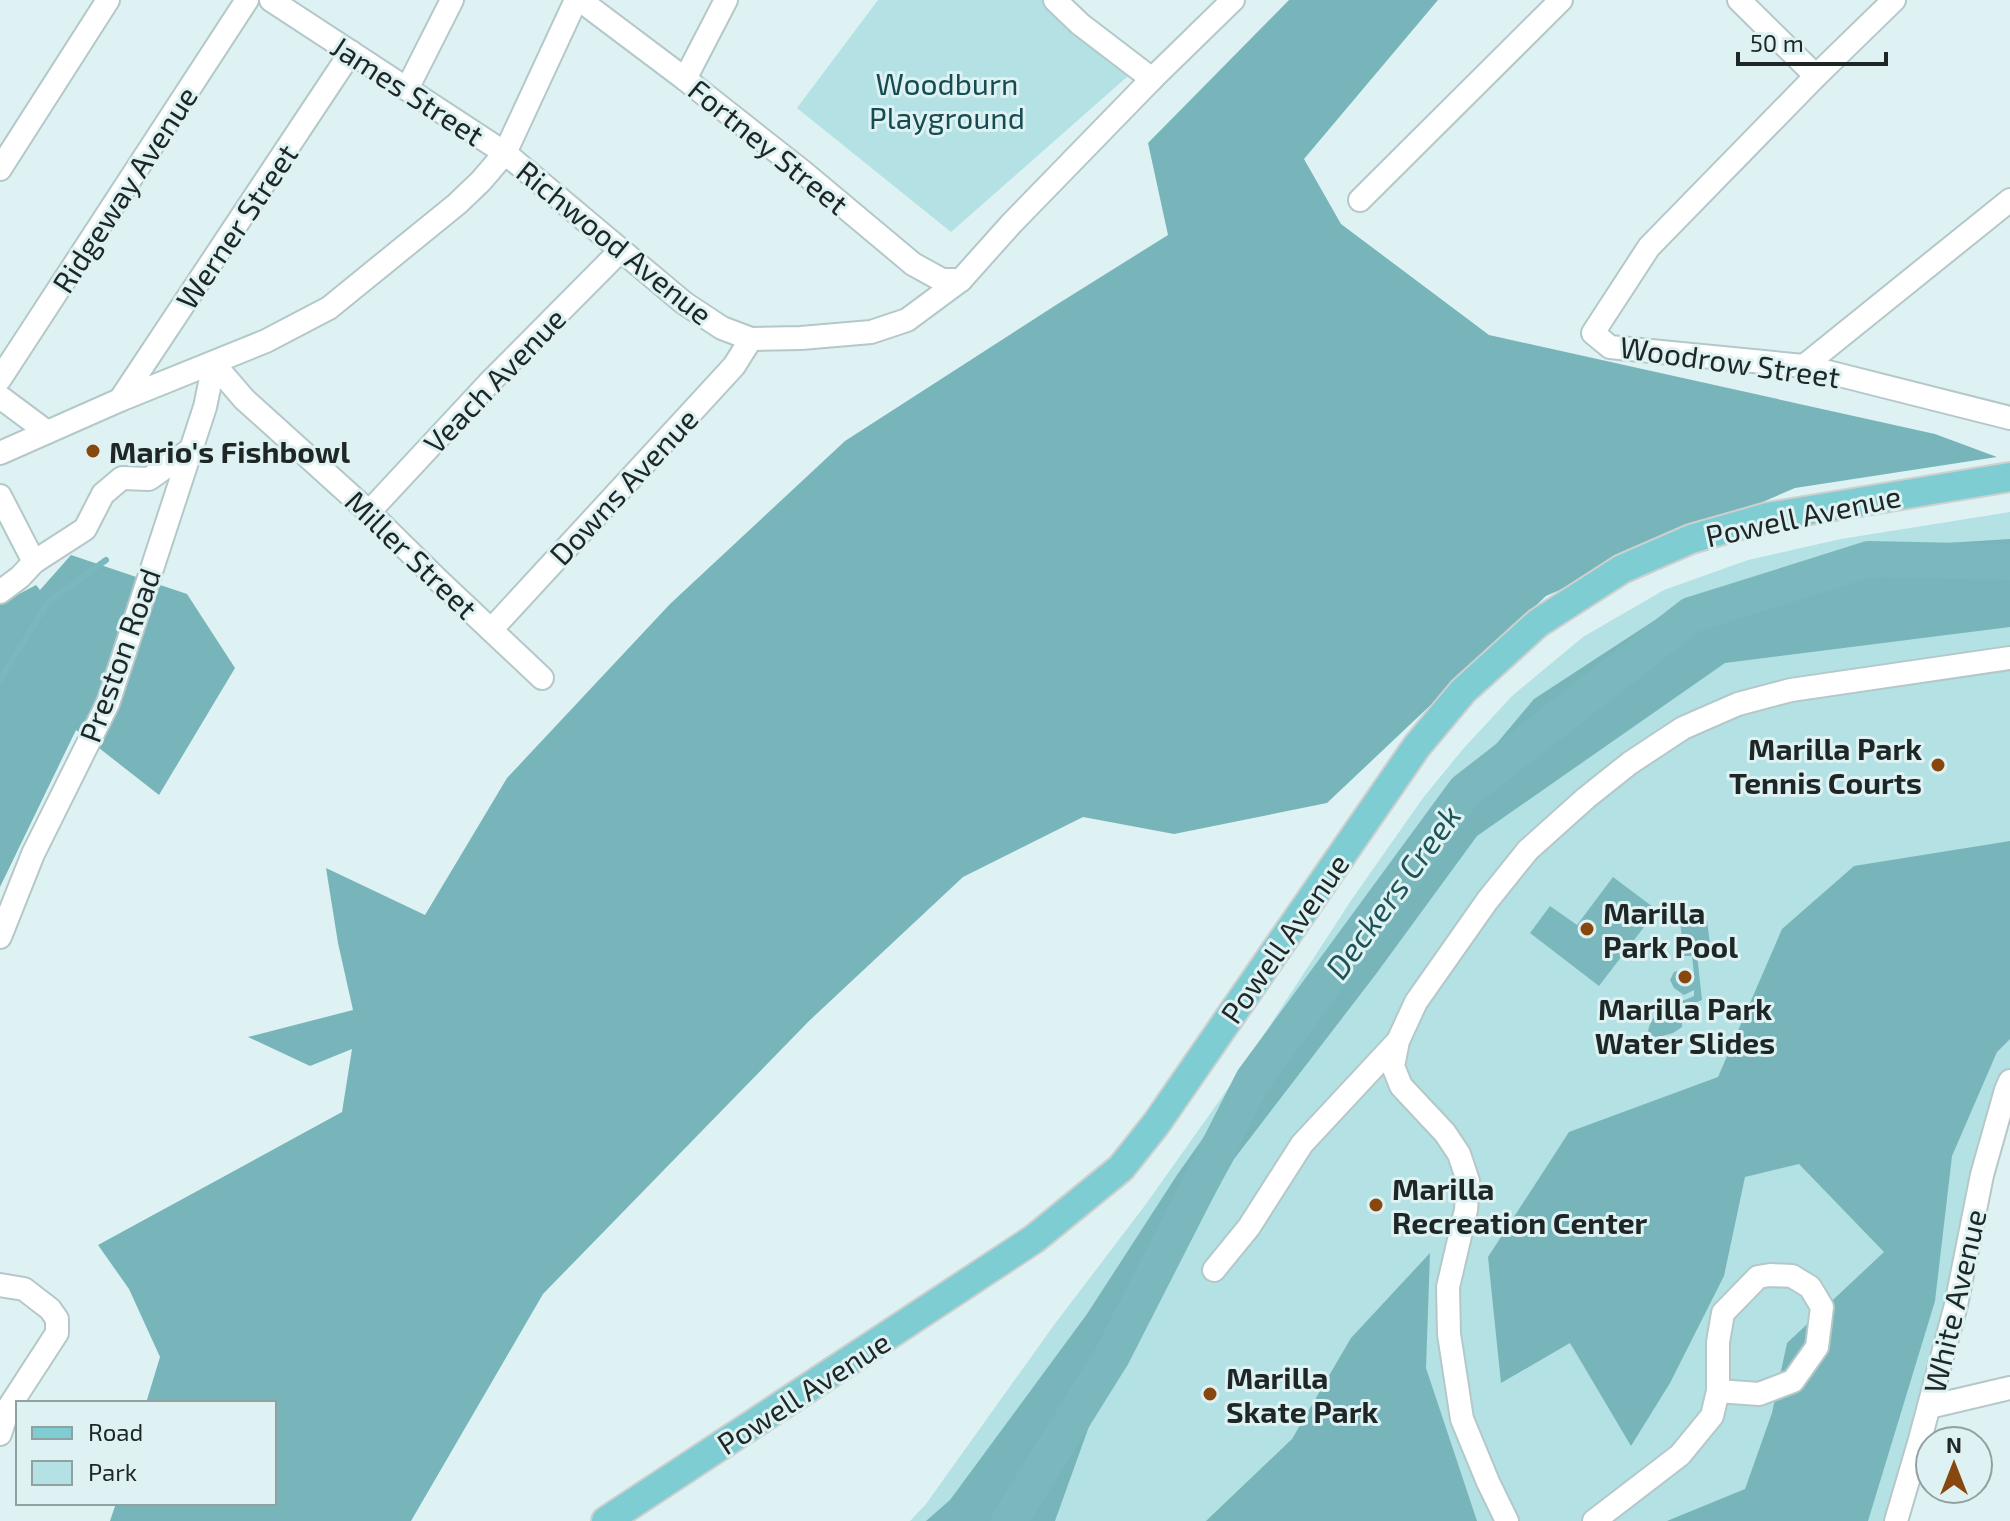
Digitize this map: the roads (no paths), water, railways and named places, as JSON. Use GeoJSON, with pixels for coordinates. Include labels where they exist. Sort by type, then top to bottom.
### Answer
{"type":"FeatureCollection","features":[{"type":"Feature","properties":{"kind":"main road","name":"Powell Avenue"},"geometry":{"type":"LineString","coordinates":[[606,1521],[1034,1239],[1121,1168],[1156,1124],[1417,746],[1463,691],[1538,623],[1622,569],[1691,539],[1768,517],[2010,477]]}},
{"type":"Feature","properties":{"kind":"street"},"geometry":{"type":"LineString","coordinates":[[0,169],[108,0]]}},
{"type":"Feature","properties":{"kind":"street","name":"Ridgeway Avenue"},"geometry":{"type":"LineString","coordinates":[[0,379],[247,0]]}},
{"type":"Feature","properties":{"kind":"street","name":"James Street"},"geometry":{"type":"LineString","coordinates":[[271,0],[505,153]]}},
{"type":"Feature","properties":{"kind":"street"},"geometry":{"type":"LineString","coordinates":[[407,89],[452,0]]}},
{"type":"Feature","properties":{"kind":"street"},"geometry":{"type":"LineString","coordinates":[[505,153],[578,0]]}},
{"type":"Feature","properties":{"kind":"street","name":"Fortney Street"},"geometry":{"type":"LineString","coordinates":[[578,0],[815,181],[913,264],[942,280],[961,280]]}},
{"type":"Feature","properties":{"kind":"street"},"geometry":{"type":"LineString","coordinates":[[685,79],[726,0]]}},
{"type":"Feature","properties":{"kind":"street"},"geometry":{"type":"LineString","coordinates":[[1055,0],[1080,24],[1152,79]]}},
{"type":"Feature","properties":{"kind":"street","name":"Richwood Avenue"},"geometry":{"type":"LineString","coordinates":[[0,453],[120,400],[214,364],[329,308],[457,204],[505,153],[696,311],[722,328],[751,339],[801,338],[871,332],[907,320],[961,280],[1011,224],[1233,0]]}},
{"type":"Feature","properties":{"kind":"street"},"geometry":{"type":"LineString","coordinates":[[1360,200],[1561,0]]}},
{"type":"Feature","properties":{"kind":"street"},"geometry":{"type":"LineString","coordinates":[[1739,0],[1816,76],[1894,0]]}},
{"type":"Feature","properties":{"kind":"street","name":"Werner Street"},"geometry":{"type":"LineString","coordinates":[[120,400],[351,52]]}},
{"type":"Feature","properties":{"kind":"street","name":"Woodrow Street"},"geometry":{"type":"LineString","coordinates":[[1816,76],[1649,247],[1593,333],[1610,347],[1804,366],[2010,418]]}},
{"type":"Feature","properties":{"kind":"street"},"geometry":{"type":"LineString","coordinates":[[1804,366],[2010,200]]}},
{"type":"Feature","properties":{"kind":"street","name":"Veach Avenue"},"geometry":{"type":"LineString","coordinates":[[369,512],[489,383],[621,250]]}},
{"type":"Feature","properties":{"kind":"street","name":"Downs Avenue"},"geometry":{"type":"LineString","coordinates":[[491,630],[734,366],[751,339]]}},
{"type":"Feature","properties":{"kind":"street","name":"Preston Road"},"geometry":{"type":"LineString","coordinates":[[0,937],[33,854],[108,703],[205,407],[214,364]]}},
{"type":"Feature","properties":{"kind":"street","name":"Miller Street"},"geometry":{"type":"LineString","coordinates":[[214,364],[244,399],[369,512],[542,678]]}},
{"type":"Feature","properties":{"kind":"street"},"geometry":{"type":"LineString","coordinates":[[0,397],[47,432]]}},
{"type":"Feature","properties":{"kind":"street"},"geometry":{"type":"LineString","coordinates":[[0,592],[34,562],[85,529],[103,494],[122,478],[149,479],[190,450]]}},
{"type":"Feature","properties":{"kind":"street"},"geometry":{"type":"LineString","coordinates":[[0,496],[34,562]]}},
{"type":"Feature","properties":{"kind":"street"},"geometry":{"type":"LineString","coordinates":[[1507,1521],[1462,1419],[1449,1334],[1448,1287],[1466,1210],[1468,1181],[1459,1154],[1445,1133],[1401,1086],[1393,1066],[1398,1041],[1416,1002],[1449,953],[1528,850],[1630,763],[1683,728],[1738,704],[1791,690],[2010,658]]}},
{"type":"Feature","properties":{"kind":"street"},"geometry":{"type":"LineString","coordinates":[[1214,1270],[1249,1227],[1302,1144],[1398,1041]]}},
{"type":"Feature","properties":{"kind":"street","name":"White Avenue"},"geometry":{"type":"LineString","coordinates":[[1896,1521],[1956,1305],[1982,1175],[2010,1081]]}},
{"type":"Feature","properties":{"kind":"street"},"geometry":{"type":"LineString","coordinates":[[1594,1521],[1680,1455],[1712,1416],[1718,1391],[1718,1342],[1723,1313],[1758,1277],[1792,1276],[1810,1287],[1822,1307],[1817,1347],[1793,1381],[1759,1394],[1718,1391]]}},
{"type":"Feature","properties":{"kind":"street"},"geometry":{"type":"LineString","coordinates":[[0,1285],[24,1289],[50,1309],[57,1319],[57,1333],[9,1407],[0,1434]]}},
{"type":"Feature","properties":{"kind":"street"},"geometry":{"type":"LineString","coordinates":[[1929,1407],[2010,1388]]}},
{"type":"Feature","properties":{"kind":"waterway","name":"Deckers Creek"},"geometry":{"type":"LineString","coordinates":[[1009,1521],[1112,1356],[1253,1080],[1465,791],[1691,615],[1869,559],[2010,562]]}},
{"type":"Feature","properties":{"kind":"waterway"},"geometry":{"type":"LineString","coordinates":[[0,680],[48,602],[106,560]]}},
{"type":"Feature","properties":{"kind":"place","name":"Mario's Fishbowl"},"geometry":{"type":"Point","coordinates":[93,451]}},
{"type":"Feature","properties":{"kind":"place","name":"Marilla Park Tennis Courts"},"geometry":{"type":"Point","coordinates":[1938,765]}},
{"type":"Feature","properties":{"kind":"place","name":"Marilla Park Pool"},"geometry":{"type":"Point","coordinates":[1587,929]}},
{"type":"Feature","properties":{"kind":"place","name":"Marilla Park Water Slides"},"geometry":{"type":"Point","coordinates":[1685,977]}},
{"type":"Feature","properties":{"kind":"place","name":"Marilla Recreation Center"},"geometry":{"type":"Point","coordinates":[1376,1205]}},
{"type":"Feature","properties":{"kind":"place","name":"Marilla Skate Park"},"geometry":{"type":"Point","coordinates":[1210,1394]}},
{"type":"Feature","properties":{"kind":"park label","name":"Woodburn Playground"},"geometry":{"type":"Point","coordinates":[947,100]}}]}
